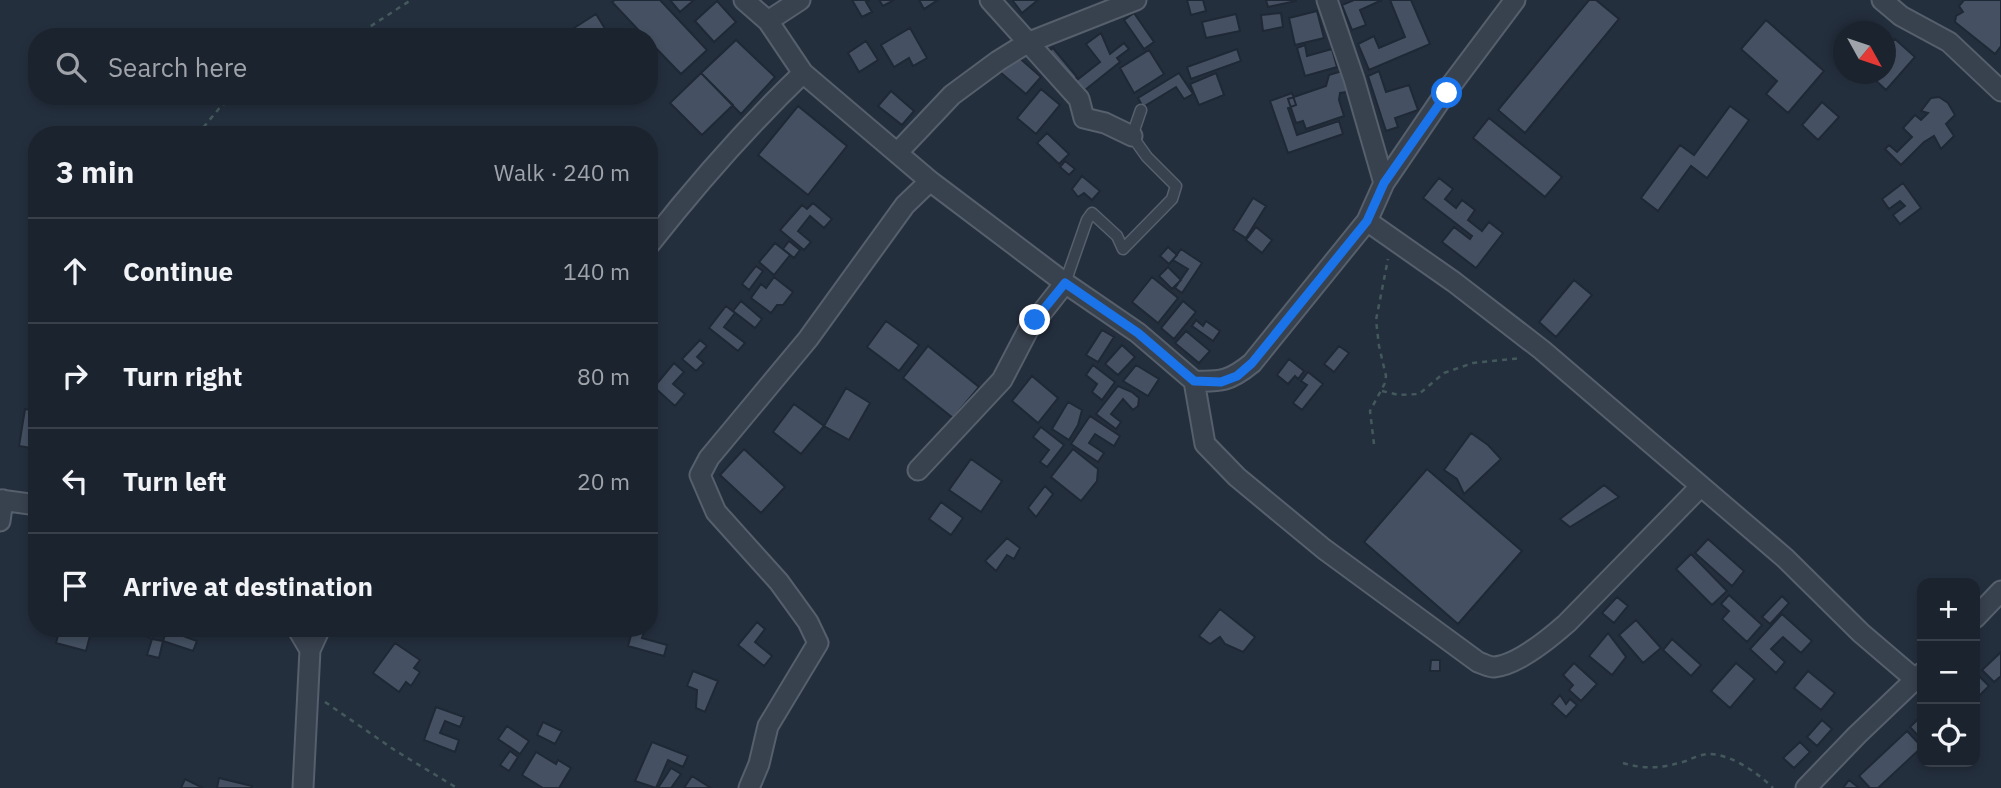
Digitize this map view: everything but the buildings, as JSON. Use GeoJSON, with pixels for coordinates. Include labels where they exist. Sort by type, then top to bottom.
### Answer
{"type":"FeatureCollection","features":[{"type":"Feature","properties":{"kind":"street"},"geometry":{"type":"LineString","coordinates":[[744,0],[768,22],[803,73],[930,181],[1065,283],[1138,333],[1194,381],[1221,382],[1237,376],[1252,363],[1367,221],[1384,183],[1515,0]]}},
{"type":"Feature","properties":{"kind":"street"},"geometry":{"type":"LineString","coordinates":[[768,22],[800,0]]}},
{"type":"Feature","properties":{"kind":"street"},"geometry":{"type":"LineString","coordinates":[[990,0],[1079,99],[1084,118],[1132,136]]}},
{"type":"Feature","properties":{"kind":"street"},"geometry":{"type":"LineString","coordinates":[[898,152],[952,95],[998,61],[1027,43],[1136,0]]}},
{"type":"Feature","properties":{"kind":"street"},"geometry":{"type":"LineString","coordinates":[[1327,0],[1354,79],[1384,183]]}},
{"type":"Feature","properties":{"kind":"street"},"geometry":{"type":"LineString","coordinates":[[1882,0],[1901,16],[1949,42],[1994,84],[2001,64]]}},
{"type":"Feature","properties":{"kind":"street"},"geometry":{"type":"LineString","coordinates":[[658,234],[739,137],[803,73]]}},
{"type":"Feature","properties":{"kind":"street"},"geometry":{"type":"LineString","coordinates":[[749,788],[759,764],[768,726],[818,643],[808,622],[779,582],[716,512],[700,475],[709,458],[808,339],[905,205],[930,181]]}},
{"type":"Feature","properties":{"kind":"street"},"geometry":{"type":"LineString","coordinates":[[1367,221],[1454,282],[1553,359],[1785,558],[1861,633],[1917,675]]}},
{"type":"Feature","properties":{"kind":"street"},"geometry":{"type":"LineString","coordinates":[[918,470],[997,386],[1028,330],[1065,283]]}},
{"type":"Feature","properties":{"kind":"street"},"geometry":{"type":"LineString","coordinates":[[1194,381],[1205,444],[1237,477],[1324,549],[1478,662],[1492,668],[1509,663],[1548,639],[1567,623],[1700,487]]}},
{"type":"Feature","properties":{"kind":"street"},"geometry":{"type":"LineString","coordinates":[[0,521],[1,500],[28,504]]}},
{"type":"Feature","properties":{"kind":"street"},"geometry":{"type":"LineString","coordinates":[[1980,613],[2001,591]]}},
{"type":"Feature","properties":{"kind":"street"},"geometry":{"type":"LineString","coordinates":[[302,637],[310,650]]}},
{"type":"Feature","properties":{"kind":"street"},"geometry":{"type":"LineString","coordinates":[[303,788],[310,692],[310,650],[316,637]]}},
{"type":"Feature","properties":{"kind":"street"},"geometry":{"type":"LineString","coordinates":[[1806,788],[1917,678]]}},
{"type":"Feature","properties":{"kind":"lane"},"geometry":{"type":"LineString","coordinates":[[1065,283],[1087,220],[1092,213],[1117,236],[1123,249],[1172,199],[1176,186],[1147,157],[1132,136],[1141,110]]}},
{"type":"Feature","properties":{"kind":"path"},"geometry":{"type":"LineString","coordinates":[[368,28],[411,0]]}},
{"type":"Feature","properties":{"kind":"path"},"geometry":{"type":"LineString","coordinates":[[204,126],[222,105]]}},
{"type":"Feature","properties":{"kind":"path"},"geometry":{"type":"LineString","coordinates":[[1374,444],[1370,411],[1386,376],[1376,320],[1391,238]]}},
{"type":"Feature","properties":{"kind":"path"},"geometry":{"type":"LineString","coordinates":[[1381,391],[1399,395],[1419,394],[1444,373],[1473,363],[1522,358],[1553,359]]}},
{"type":"Feature","properties":{"kind":"path"},"geometry":{"type":"LineString","coordinates":[[310,692],[396,751],[457,788]]}},
{"type":"Feature","properties":{"kind":"path"},"geometry":{"type":"LineString","coordinates":[[1623,763],[1640,769],[1662,768],[1705,754],[1717,755],[1752,771],[1773,788]]}},
{"type":"Feature","properties":{"kind":"route"},"geometry":{"type":"LineString","coordinates":[[1035,320],[1044,313],[1065,283],[1138,333],[1194,381],[1221,382],[1237,376],[1252,363],[1367,221],[1384,183],[1447,93]]}}]}
